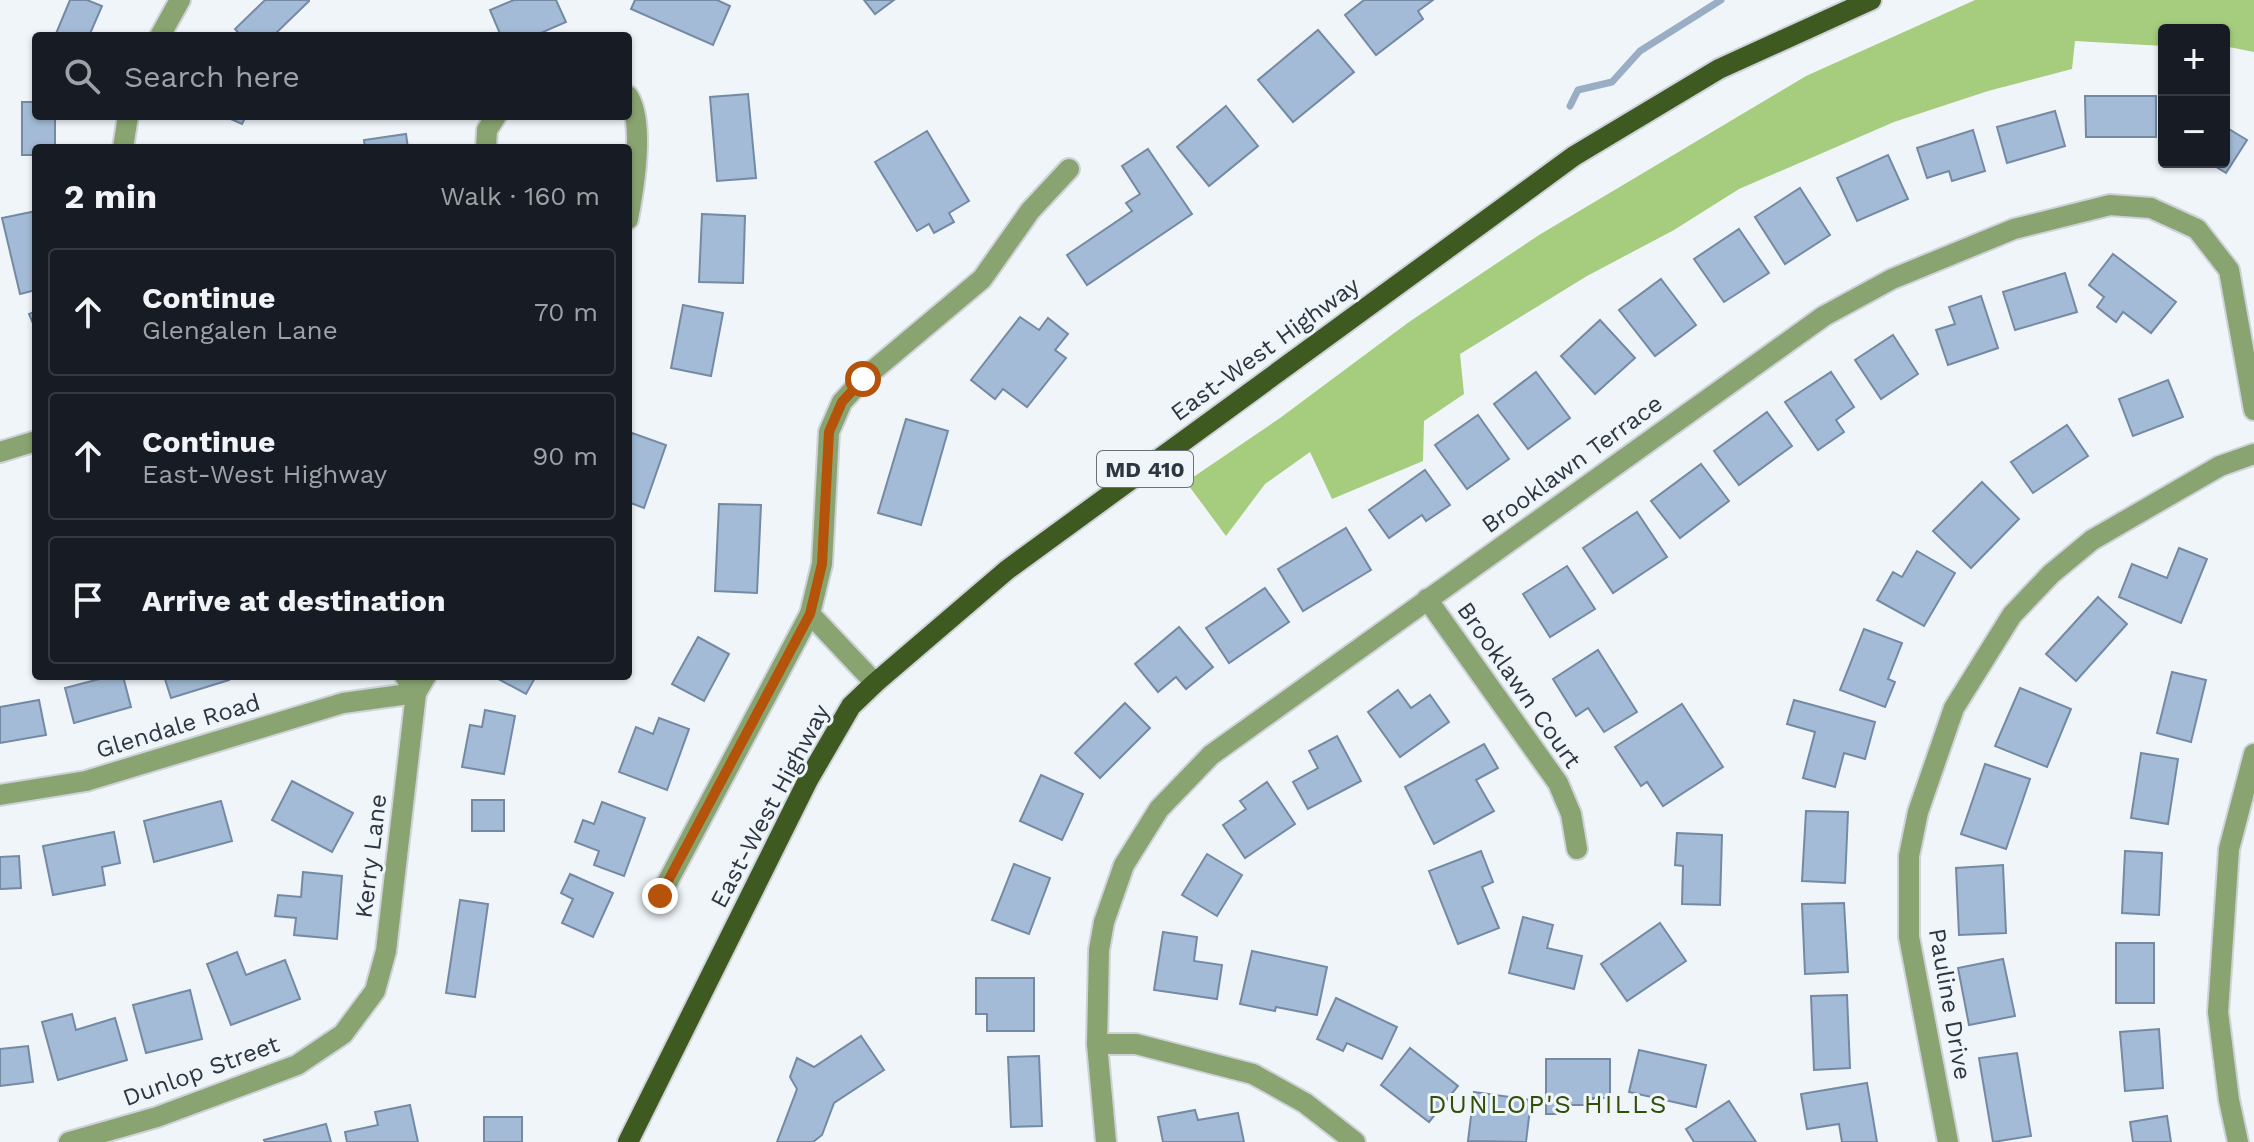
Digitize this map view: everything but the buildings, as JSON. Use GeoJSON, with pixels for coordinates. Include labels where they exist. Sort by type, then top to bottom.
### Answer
{"type":"FeatureCollection","features":[{"type":"Feature","properties":{"kind":"main road","name":"East-West Highway"},"geometry":{"type":"LineString","coordinates":[[628,1142],[808,780],[851,706],[875,683],[1007,570],[1574,156],[1719,69],[1871,0]]}},
{"type":"Feature","properties":{"kind":"street"},"geometry":{"type":"LineString","coordinates":[[162,32],[180,0]]}},
{"type":"Feature","properties":{"kind":"street"},"geometry":{"type":"LineString","coordinates":[[632,102],[637,131],[632,180]]}},
{"type":"Feature","properties":{"kind":"street"},"geometry":{"type":"LineString","coordinates":[[124,144],[127,120]]}},
{"type":"Feature","properties":{"kind":"street"},"geometry":{"type":"LineString","coordinates":[[486,144],[487,130],[493,120]]}},
{"type":"Feature","properties":{"kind":"street"},"geometry":{"type":"LineString","coordinates":[[660,896],[810,614],[822,564],[829,432],[842,402],[863,379],[982,279],[1030,211],[1069,169]]}},
{"type":"Feature","properties":{"kind":"street","name":"Brooklawn Terrace"},"geometry":{"type":"LineString","coordinates":[[1106,1142],[1097,1044],[1099,950],[1104,922],[1124,865],[1159,809],[1211,755],[1824,316],[1892,279],[2014,229],[2110,205],[2151,208],[2197,229],[2229,270],[2254,410]]}},
{"type":"Feature","properties":{"kind":"street"},"geometry":{"type":"LineString","coordinates":[[0,452],[32,442]]}},
{"type":"Feature","properties":{"kind":"street","name":"Pauline Drive"},"geometry":{"type":"LineString","coordinates":[[1948,1142],[1909,937],[1909,856],[1918,812],[1954,708],[2012,615],[2051,574],[2092,540],[2220,466],[2254,454]]}},
{"type":"Feature","properties":{"kind":"street","name":"Brooklawn Court"},"geometry":{"type":"LineString","coordinates":[[1427,599],[1558,783],[1571,814],[1577,849]]}},
{"type":"Feature","properties":{"kind":"street"},"geometry":{"type":"LineString","coordinates":[[810,614],[875,683]]}},
{"type":"Feature","properties":{"kind":"street","name":"Glendale Road"},"geometry":{"type":"LineString","coordinates":[[0,795],[86,781],[416,682]]}},
{"type":"Feature","properties":{"kind":"street","name":"Kerry Lane"},"geometry":{"type":"LineString","coordinates":[[343,1034],[375,991],[386,951],[416,682]]}},
{"type":"Feature","properties":{"kind":"street"},"geometry":{"type":"LineString","coordinates":[[2238,1142],[2229,1100],[2218,1012],[2229,849],[2254,754]]}},
{"type":"Feature","properties":{"kind":"street","name":"Dunlop Street"},"geometry":{"type":"LineString","coordinates":[[69,1142],[157,1117],[297,1065],[343,1034]]}},
{"type":"Feature","properties":{"kind":"street"},"geometry":{"type":"LineString","coordinates":[[1097,1044],[1136,1044],[1253,1074],[1305,1103],[1355,1142]]}},
{"type":"Feature","properties":{"kind":"green space"},"geometry":{"type":"Polygon","coordinates":[[[1975,0],[2254,0],[2254,52],[2230,47],[2230,24],[2158,24],[2158,46],[2075,41],[2072,69],[1988,91],[1894,122],[1739,189],[1674,230],[1587,276],[1460,354],[1464,394],[1424,421],[1423,461],[1332,499],[1310,452],[1265,484],[1226,536],[1186,482],[1280,418],[1409,322],[1539,235],[1806,76],[1975,0]]]}},
{"type":"Feature","properties":{"kind":"waterway"},"geometry":{"type":"LineString","coordinates":[[1570,106],[1578,90],[1612,82],[1640,51],[1721,0]]}},
{"type":"Feature","properties":{"kind":"district","name":"DUNLOP'S HILLS"},"geometry":{"type":"Point","coordinates":[1548,1104]}},
{"type":"Feature","properties":{"kind":"route"},"geometry":{"type":"LineString","coordinates":[[660,896],[810,614],[822,564],[829,432],[842,402],[863,379]]}}]}
